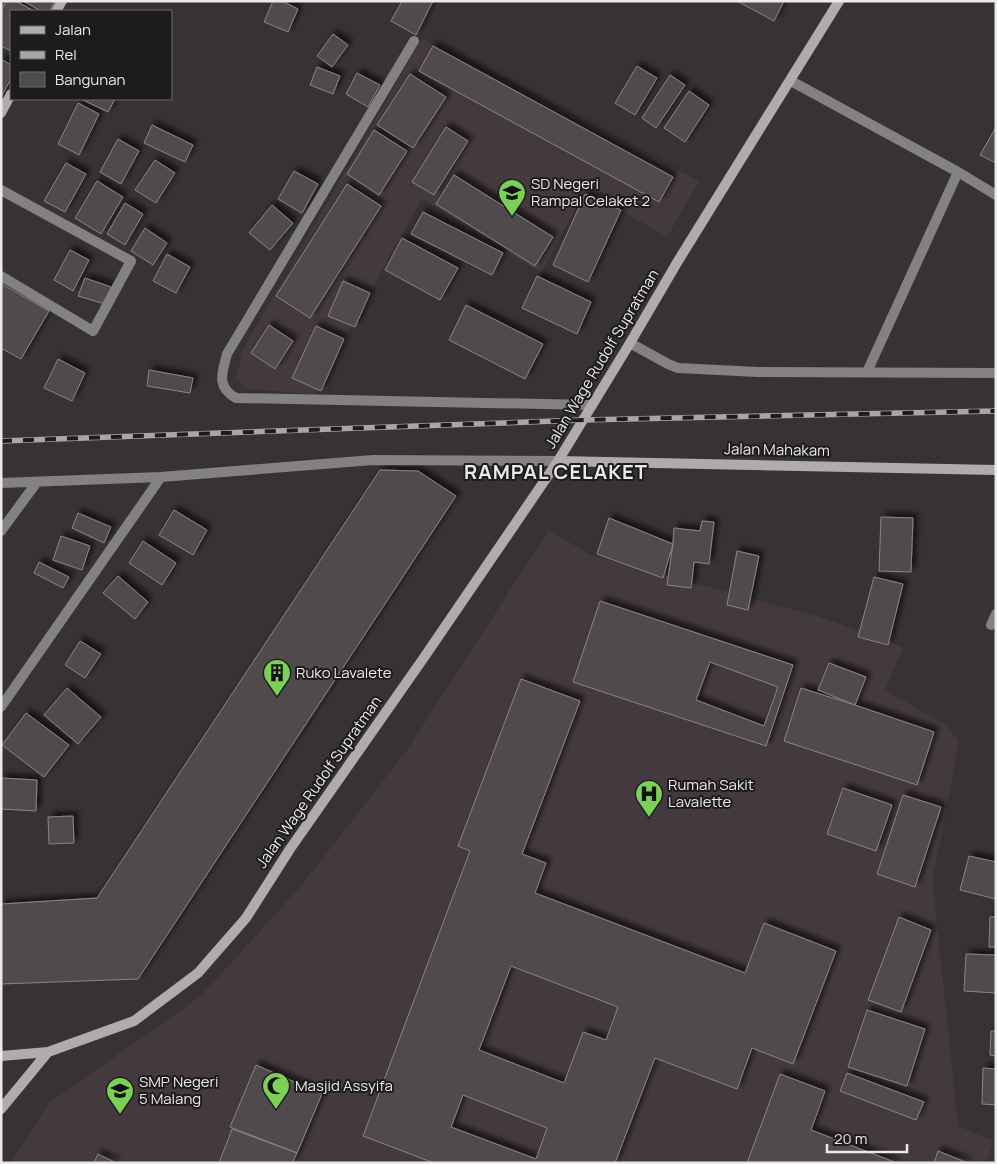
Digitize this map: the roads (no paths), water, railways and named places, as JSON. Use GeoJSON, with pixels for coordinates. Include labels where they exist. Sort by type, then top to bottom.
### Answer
{"type":"FeatureCollection","features":[{"type":"Feature","properties":{"kind":"main road","name":"Jalan Wage Rudolf Supratman"},"geometry":{"type":"LineString","coordinates":[[1,1056],[48,1052],[134,1021],[198,973],[246,918],[290,848],[425,656],[558,461],[678,261],[839,1]]}},
{"type":"Feature","properties":{"kind":"main road"},"geometry":{"type":"LineString","coordinates":[[1,113],[10,96]]}},
{"type":"Feature","properties":{"kind":"main road","name":"Jalan Mahakam"},"geometry":{"type":"LineString","coordinates":[[558,461],[996,470]]}},
{"type":"Feature","properties":{"kind":"main road"},"geometry":{"type":"LineString","coordinates":[[1,1109],[48,1052]]}},
{"type":"Feature","properties":{"kind":"street"},"geometry":{"type":"LineString","coordinates":[[414,41],[227,354],[222,372],[222,384],[228,393],[236,398],[592,405]]}},
{"type":"Feature","properties":{"kind":"street"},"geometry":{"type":"LineString","coordinates":[[791,80],[996,195]]}},
{"type":"Feature","properties":{"kind":"street"},"geometry":{"type":"LineString","coordinates":[[867,372],[958,172]]}},
{"type":"Feature","properties":{"kind":"street"},"geometry":{"type":"LineString","coordinates":[[1,190],[131,261],[93,331],[1,276]]}},
{"type":"Feature","properties":{"kind":"street"},"geometry":{"type":"LineString","coordinates":[[630,343],[678,368],[758,372],[996,373]]}},
{"type":"Feature","properties":{"kind":"street"},"geometry":{"type":"LineString","coordinates":[[1,482],[161,476],[373,460],[558,461]]}},
{"type":"Feature","properties":{"kind":"street"},"geometry":{"type":"LineString","coordinates":[[1,708],[161,476]]}},
{"type":"Feature","properties":{"kind":"street"},"geometry":{"type":"LineString","coordinates":[[1,531],[37,482]]}},
{"type":"Feature","properties":{"kind":"street"},"geometry":{"type":"LineString","coordinates":[[991,625],[996,614]]}},
{"type":"Feature","properties":{"kind":"railway"},"geometry":{"type":"LineString","coordinates":[[1,441],[583,420],[996,411]]}},
{"type":"Feature","properties":{"kind":"place","name":"SD Negeri Rampal Celaket 2"},"geometry":{"type":"Point","coordinates":[512,217]}},
{"type":"Feature","properties":{"kind":"place","name":"Ruko Lavalete"},"geometry":{"type":"Point","coordinates":[277,697]}},
{"type":"Feature","properties":{"kind":"place","name":"Rumah Sakit Lavalette"},"geometry":{"type":"Point","coordinates":[649,818]}},
{"type":"Feature","properties":{"kind":"place","name":"Masjid Assyifa"},"geometry":{"type":"Point","coordinates":[276,1110]}},
{"type":"Feature","properties":{"kind":"place","name":"SMP Negeri 5 Malang"},"geometry":{"type":"Point","coordinates":[120,1115]}},
{"type":"Feature","properties":{"kind":"district","name":"RAMPAL CELAKET"},"geometry":{"type":"Point","coordinates":[556,472]}}]}
